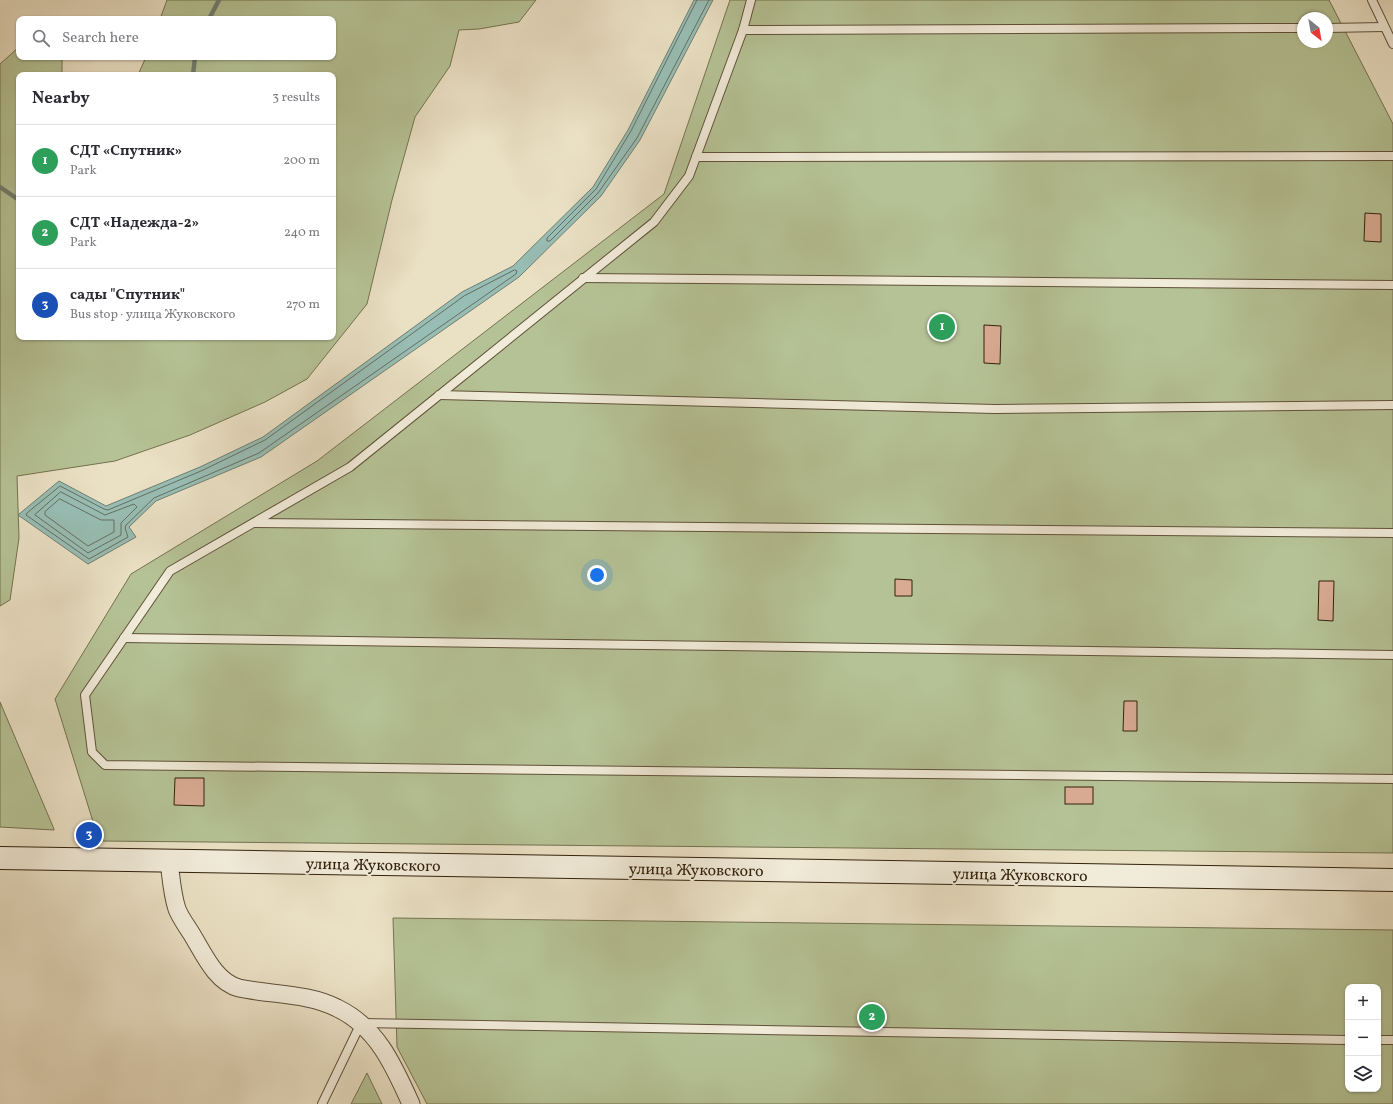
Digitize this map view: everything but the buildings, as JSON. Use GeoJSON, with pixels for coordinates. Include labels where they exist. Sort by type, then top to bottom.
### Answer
{"type":"FeatureCollection","features":[{"type":"Feature","properties":{"kind":"main road","name":"улица Жуковского"},"geometry":{"type":"LineString","coordinates":[[0,858],[1393,880]]}},
{"type":"Feature","properties":{"kind":"street"},"geometry":{"type":"LineString","coordinates":[[169,861],[178,911],[211,966],[220,976],[238,988],[319,1001],[338,1008],[361,1023],[383,1047],[393,1063],[411,1104]]}},
{"type":"Feature","properties":{"kind":"lane"},"geometry":{"type":"LineString","coordinates":[[751,0],[743,30],[689,176],[654,222],[350,467],[170,571],[85,695],[92,752],[105,765],[1393,778]]}},
{"type":"Feature","properties":{"kind":"lane"},"geometry":{"type":"LineString","coordinates":[[1372,0],[1393,44]]}},
{"type":"Feature","properties":{"kind":"lane"},"geometry":{"type":"LineString","coordinates":[[1333,28],[1384,27]]}},
{"type":"Feature","properties":{"kind":"lane"},"geometry":{"type":"LineString","coordinates":[[743,30],[1297,28]]}},
{"type":"Feature","properties":{"kind":"lane"},"geometry":{"type":"LineString","coordinates":[[696,157],[1393,156]]}},
{"type":"Feature","properties":{"kind":"lane"},"geometry":{"type":"LineString","coordinates":[[583,278],[1393,286]]}},
{"type":"Feature","properties":{"kind":"lane"},"geometry":{"type":"LineString","coordinates":[[439,395],[995,409],[1393,405]]}},
{"type":"Feature","properties":{"kind":"lane"},"geometry":{"type":"LineString","coordinates":[[252,523],[1393,533]]}},
{"type":"Feature","properties":{"kind":"lane"},"geometry":{"type":"LineString","coordinates":[[124,638],[1393,655]]}},
{"type":"Feature","properties":{"kind":"lane"},"geometry":{"type":"LineString","coordinates":[[322,1104],[361,1023],[1345,1040]]}},
{"type":"Feature","properties":{"kind":"lane"},"geometry":{"type":"LineString","coordinates":[[1381,1040],[1393,1040]]}},
{"type":"Feature","properties":{"kind":"green space"},"geometry":{"type":"Polygon","coordinates":[[[167,0],[536,0],[519,22],[479,29],[459,30],[450,66],[415,117],[392,200],[367,304],[307,379],[265,402],[190,435],[115,461],[17,476],[19,538],[10,600],[0,606],[0,64],[16,50],[16,60],[62,60],[62,72],[16,72],[16,340],[336,340],[336,72],[139,72],[145,60],[336,60],[336,16],[161,16],[167,0]]]}},
{"type":"Feature","properties":{"kind":"green space"},"geometry":{"type":"Polygon","coordinates":[[[730,0],[1329,0],[1393,124],[1393,853],[99,841],[55,699],[131,574],[317,461],[664,194],[730,0]]]}},
{"type":"Feature","properties":{"kind":"green space"},"geometry":{"type":"Polygon","coordinates":[[[0,702],[54,829],[54,830],[0,827],[0,702]]]}},
{"type":"Feature","properties":{"kind":"green space"},"geometry":{"type":"Polygon","coordinates":[[[393,918],[1393,930],[1393,1104],[427,1104],[397,1047],[393,918]]]}},
{"type":"Feature","properties":{"kind":"green space"},"geometry":{"type":"Polygon","coordinates":[[[367,1073],[382,1104],[351,1104],[367,1073]]]}},
{"type":"Feature","properties":{"kind":"water"},"geometry":{"type":"Polygon","coordinates":[[[694,0],[713,0],[640,140],[601,196],[519,277],[261,457],[156,501],[129,527],[136,537],[88,564],[18,515],[59,481],[106,506],[200,467],[263,437],[462,292],[513,266],[593,187],[628,130],[694,0]]]}},
{"type":"Feature","properties":{"kind":"waterway"},"geometry":{"type":"LineString","coordinates":[[211,16],[219,0]]}},
{"type":"Feature","properties":{"kind":"waterway"},"geometry":{"type":"LineString","coordinates":[[193,72],[195,60]]}},
{"type":"Feature","properties":{"kind":"waterway"},"geometry":{"type":"LineString","coordinates":[[0,187],[16,198]]}},
{"type":"Feature","properties":{"kind":"place","name":"СДТ «Спутник»"},"geometry":{"type":"Point","coordinates":[942,327]}},
{"type":"Feature","properties":{"kind":"place","name":"сады \"Спутник\""},"geometry":{"type":"Point","coordinates":[89,835]}},
{"type":"Feature","properties":{"kind":"place","name":"СДТ «Надежда-2»"},"geometry":{"type":"Point","coordinates":[872,1017]}}]}
